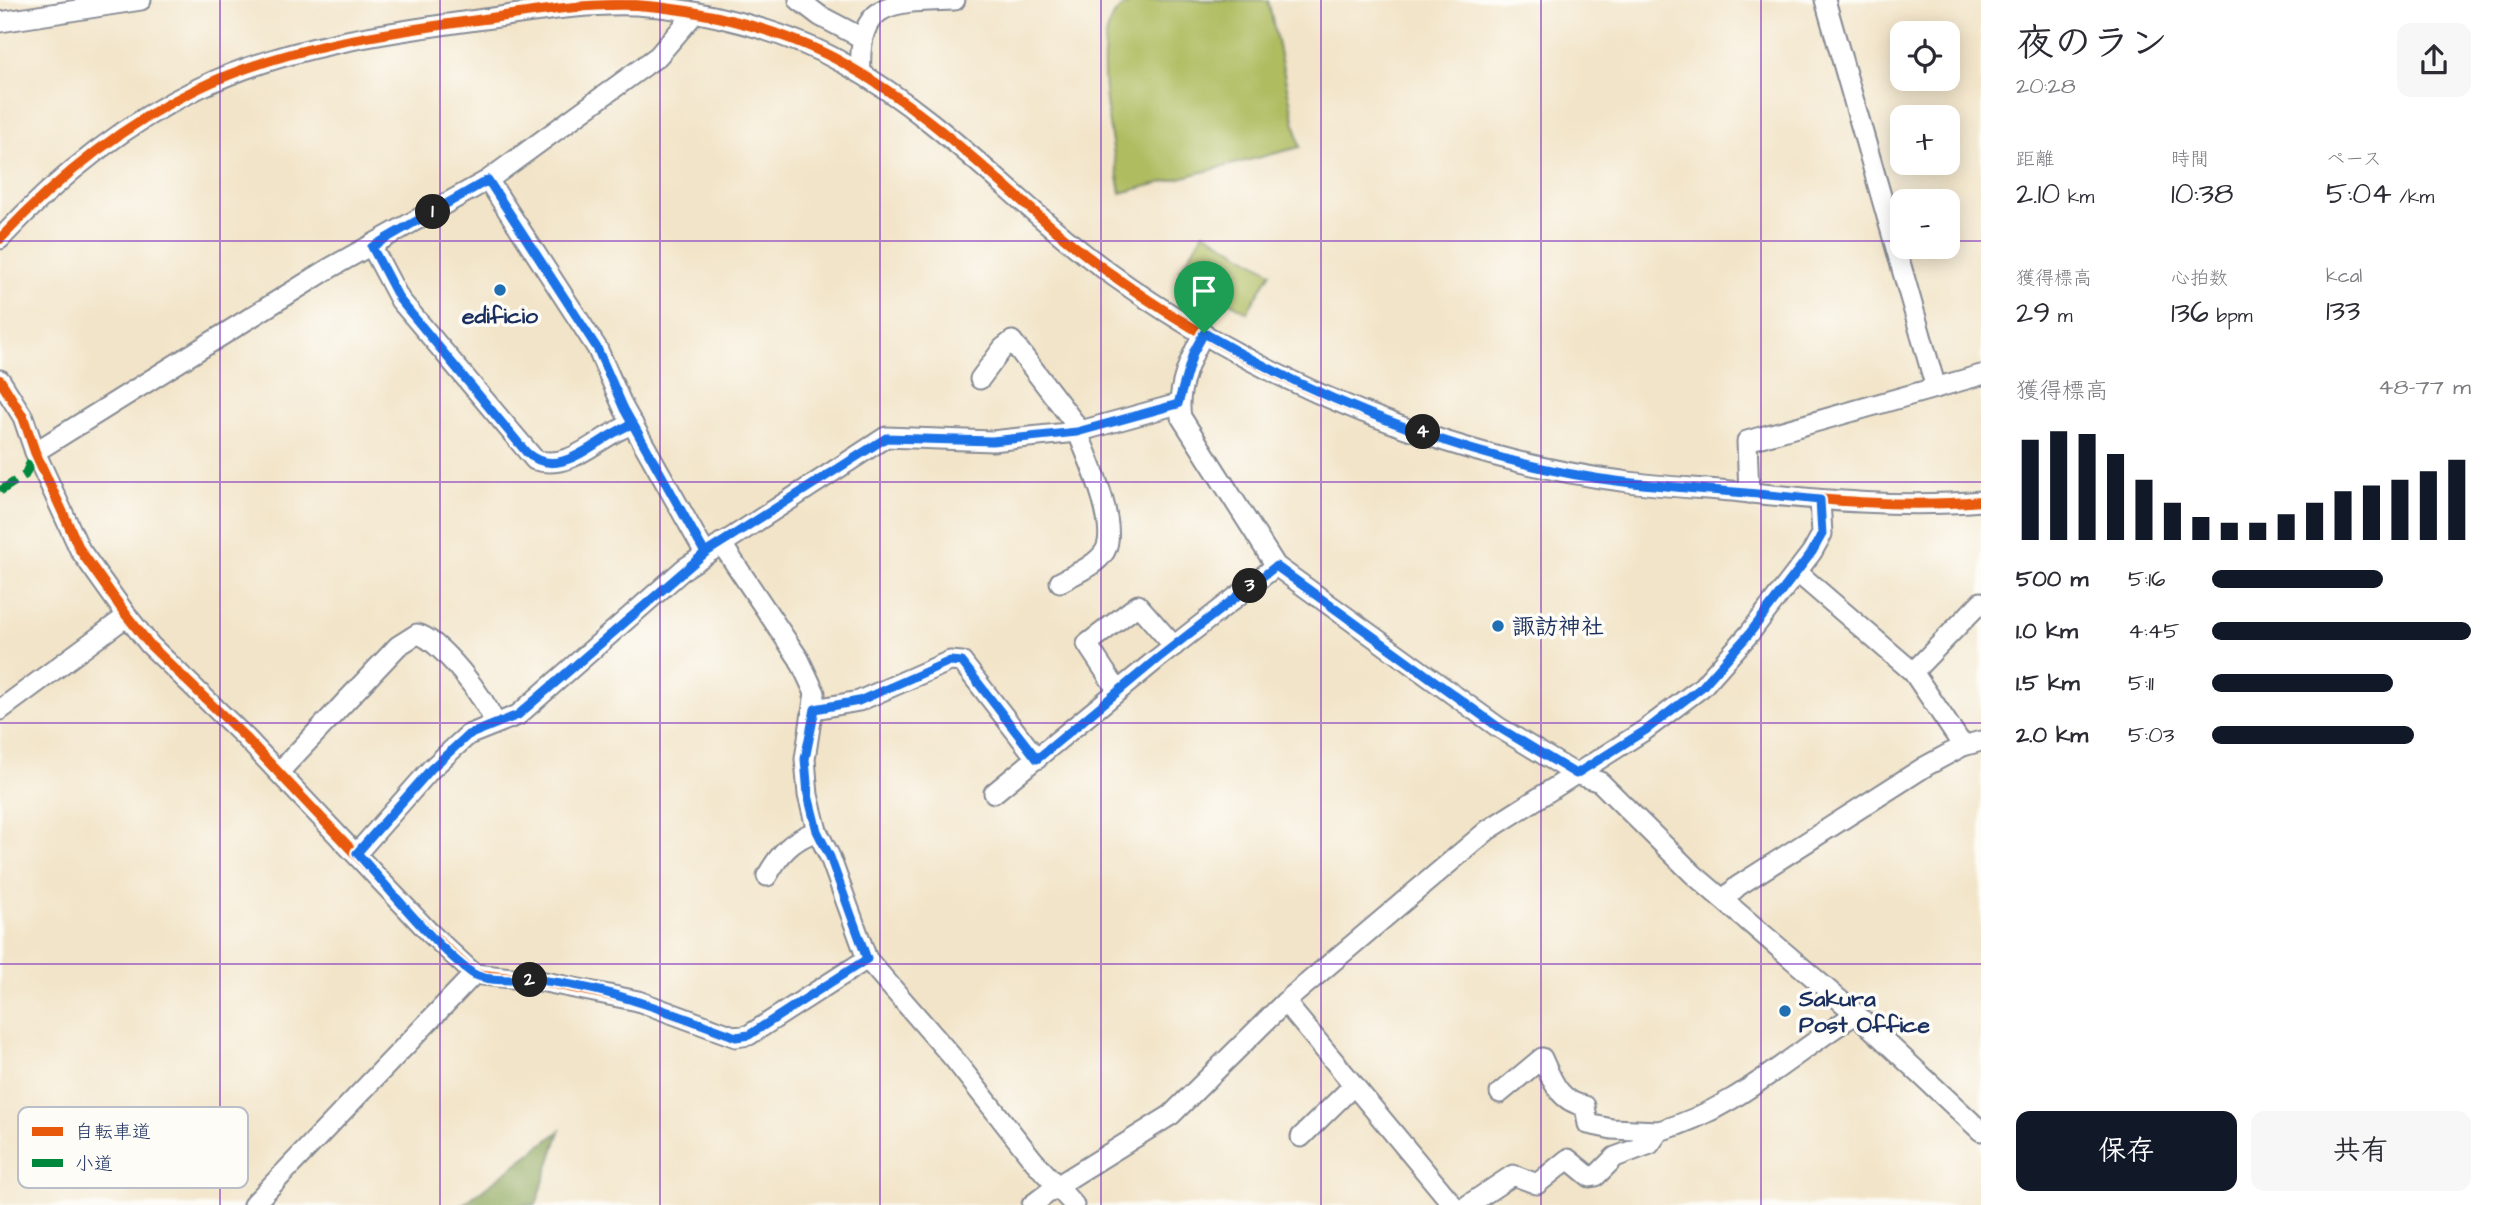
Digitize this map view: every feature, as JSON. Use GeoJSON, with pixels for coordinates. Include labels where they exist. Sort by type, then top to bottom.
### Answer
{"type":"FeatureCollection","features":[{"type":"Feature","properties":{"kind":"street"},"geometry":{"type":"LineString","coordinates":[[0,22],[141,0]]}},
{"type":"Feature","properties":{"kind":"street"},"geometry":{"type":"LineString","coordinates":[[799,0],[820,16],[862,38]]}},
{"type":"Feature","properties":{"kind":"street"},"geometry":{"type":"LineString","coordinates":[[861,74],[862,38],[873,14],[889,5],[955,0]]}},
{"type":"Feature","properties":{"kind":"street"},"geometry":{"type":"LineString","coordinates":[[1825,0],[1936,388]]}},
{"type":"Feature","properties":{"kind":"street"},"geometry":{"type":"LineString","coordinates":[[0,239],[32,205],[89,155],[126,129],[202,86],[242,70],[325,47],[442,25],[558,9],[630,5],[695,13],[810,46],[861,74],[915,107],[1071,243],[1204,333],[1280,375],[1347,405],[1498,455],[1623,482],[1820,500],[1914,503],[1981,500]]}},
{"type":"Feature","properties":{"kind":"street"},"geometry":{"type":"LineString","coordinates":[[35,452],[330,268],[488,180],[658,56],[695,13]]}},
{"type":"Feature","properties":{"kind":"street"},"geometry":{"type":"LineString","coordinates":[[488,180],[597,348],[633,424],[713,548],[799,659],[816,693],[805,778],[817,831],[830,857],[867,959],[954,1059],[1074,1205]]}},
{"type":"Feature","properties":{"kind":"street"},"geometry":{"type":"LineString","coordinates":[[372,247],[400,300],[535,460],[555,464],[571,459],[633,424]]}},
{"type":"Feature","properties":{"kind":"street"},"geometry":{"type":"LineString","coordinates":[[1204,333],[1193,353],[1178,404],[1188,431],[1276,566],[1498,727],[1576,774],[1600,782],[1693,874],[1856,1014],[1981,1131]]}},
{"type":"Feature","properties":{"kind":"street"},"geometry":{"type":"LineString","coordinates":[[980,379],[1003,348],[1012,341],[1073,421],[1097,480],[1110,537],[1104,553],[1060,582]]}},
{"type":"Feature","properties":{"kind":"street"},"geometry":{"type":"LineString","coordinates":[[1749,493],[1747,441],[1981,375]]}},
{"type":"Feature","properties":{"kind":"street"},"geometry":{"type":"LineString","coordinates":[[0,380],[23,417],[35,452],[80,551],[150,645],[279,772],[429,932],[474,974],[540,981],[625,998],[736,1037],[749,1035],[867,959]]}},
{"type":"Feature","properties":{"kind":"street"},"geometry":{"type":"LineString","coordinates":[[357,853],[468,735],[494,722],[518,715],[713,548],[886,438],[992,441],[1077,432],[1178,404]]}},
{"type":"Feature","properties":{"kind":"street"},"geometry":{"type":"LineString","coordinates":[[1032,1205],[1057,1186],[1171,1115],[1285,1002],[1488,831],[1646,730],[1702,687],[1749,634],[1812,552],[1822,534],[1820,500]]}},
{"type":"Feature","properties":{"kind":"street"},"geometry":{"type":"LineString","coordinates":[[994,793],[1276,566]]}},
{"type":"Feature","properties":{"kind":"street"},"geometry":{"type":"LineString","coordinates":[[1724,899],[1738,886],[1881,794],[1972,744],[1913,673],[1805,579]]}},
{"type":"Feature","properties":{"kind":"street"},"geometry":{"type":"LineString","coordinates":[[1913,673],[1981,601]]}},
{"type":"Feature","properties":{"kind":"street"},"geometry":{"type":"LineString","coordinates":[[1118,691],[1087,644],[1138,605],[1174,646]]}},
{"type":"Feature","properties":{"kind":"street"},"geometry":{"type":"LineString","coordinates":[[0,710],[127,616]]}},
{"type":"Feature","properties":{"kind":"street"},"geometry":{"type":"LineString","coordinates":[[279,772],[398,646],[417,634],[425,635],[437,646],[486,701],[494,722]]}},
{"type":"Feature","properties":{"kind":"street"},"geometry":{"type":"LineString","coordinates":[[815,709],[859,701],[950,661],[962,662],[1037,759]]}},
{"type":"Feature","properties":{"kind":"street"},"geometry":{"type":"LineString","coordinates":[[767,876],[780,852],[802,836],[817,831]]}},
{"type":"Feature","properties":{"kind":"street"},"geometry":{"type":"LineString","coordinates":[[253,1205],[474,974]]}},
{"type":"Feature","properties":{"kind":"street"},"geometry":{"type":"LineString","coordinates":[[1285,1002],[1447,1203]]}},
{"type":"Feature","properties":{"kind":"street"},"geometry":{"type":"LineString","coordinates":[[1500,1093],[1542,1058],[1555,1087],[1568,1101],[1585,1106],[1588,1124],[1596,1128],[1659,1132],[1689,1123],[1756,1085],[1856,1014]]}},
{"type":"Feature","properties":{"kind":"street"},"geometry":{"type":"LineString","coordinates":[[1301,1137],[1354,1085]]}},
{"type":"Feature","properties":{"kind":"street"},"geometry":{"type":"LineString","coordinates":[[1468,1205],[1513,1175],[1537,1184],[1568,1159],[1590,1177],[1596,1176],[1615,1157],[1650,1144],[1659,1132]]}},
{"type":"Feature","properties":{"kind":"green space"},"geometry":{"type":"Polygon","coordinates":[[[1133,0],[1268,0],[1300,147],[1121,193],[1109,127],[1104,49],[1108,28],[1116,13],[1133,0]]]}},
{"type":"Feature","properties":{"kind":"green space"},"geometry":{"type":"Polygon","coordinates":[[[1204,232],[1271,272],[1247,312],[1180,271],[1204,232]]]}},
{"type":"Feature","properties":{"kind":"green space"},"geometry":{"type":"Polygon","coordinates":[[[560,1131],[536,1205],[462,1205],[560,1131]]]}},
{"type":"Feature","properties":{"kind":"marked path"},"geometry":{"type":"LineString","coordinates":[[0,491],[25,475],[35,452]]}},
{"type":"Feature","properties":{"kind":"cycle path"},"geometry":{"type":"LineString","coordinates":[[0,239],[45,194],[117,136],[199,88],[267,61],[375,35],[541,11],[617,5],[662,7],[716,17],[771,32],[845,64],[933,124],[1067,240],[1142,296],[1196,330],[1279,375],[1402,427],[1535,466],[1637,483],[1861,502],[1921,504],[1981,501]]}},
{"type":"Feature","properties":{"kind":"cycle path"},"geometry":{"type":"LineString","coordinates":[[0,380],[23,417],[35,452],[80,550],[150,645],[246,738],[429,932],[474,974],[540,981],[638,1001],[736,1037],[749,1035],[867,959]]}},
{"type":"Feature","properties":{"kind":"place","name":"edificio"},"geometry":{"type":"Point","coordinates":[500,290]}},
{"type":"Feature","properties":{"kind":"place","name":"諏訪神社"},"geometry":{"type":"Point","coordinates":[1498,626]}},
{"type":"Feature","properties":{"kind":"place","name":"Sakura Post Office"},"geometry":{"type":"Point","coordinates":[1785,1011]}},
{"type":"Feature","properties":{"kind":"route"},"geometry":{"type":"LineString","coordinates":[[1204,333],[1193,353],[1178,404],[1077,432],[992,441],[903,436],[886,438],[855,455],[740,533],[705,553],[633,424],[621,428],[571,459],[555,464],[535,460],[526,452],[400,300],[372,247],[385,239],[488,180],[597,348],[608,367],[624,409],[633,424],[669,489],[705,553],[518,715],[481,727],[468,735],[431,769],[357,853],[429,932],[474,974],[586,989],[638,1001],[736,1037],[749,1035],[867,959],[830,857],[817,831],[808,795],[805,759],[815,709],[859,701],[950,661],[962,662],[1037,759],[1157,659],[1276,566],[1498,727],[1576,774],[1646,730],[1702,687],[1749,634],[1812,552],[1822,534],[1820,500],[1623,482],[1498,455],[1347,405],[1280,375],[1204,333]]}}]}
